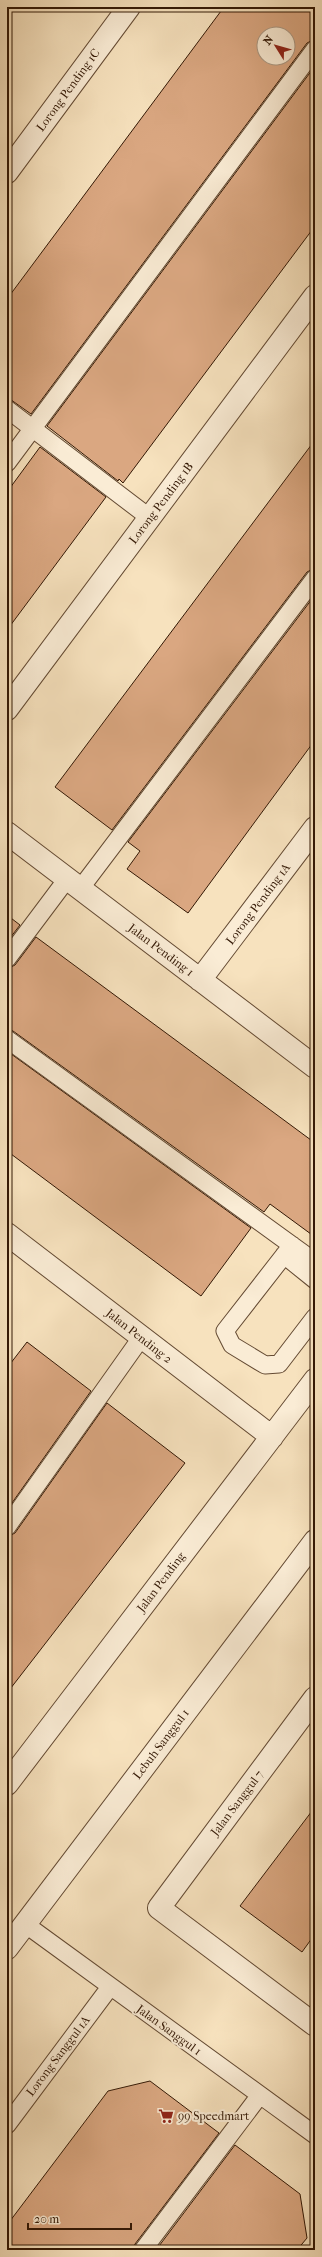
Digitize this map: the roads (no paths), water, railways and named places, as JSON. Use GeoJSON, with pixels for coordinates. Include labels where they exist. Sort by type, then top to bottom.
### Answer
{"type":"FeatureCollection","features":[{"type":"Feature","properties":{"kind":"street","name":"Lorong Pending 1C"},"geometry":{"type":"LineString","coordinates":[[7,172],[129,7]]}},
{"type":"Feature","properties":{"kind":"street","name":"Lorong Pending 1B"},"geometry":{"type":"LineString","coordinates":[[7,709],[315,296]]}},
{"type":"Feature","properties":{"kind":"street","name":"Lorong Pending 1A"},"geometry":{"type":"LineString","coordinates":[[200,980],[315,828]]}},
{"type":"Feature","properties":{"kind":"street","name":"Jalan Pending 1"},"geometry":{"type":"LineString","coordinates":[[7,834],[315,1067]]}},
{"type":"Feature","properties":{"kind":"street","name":"Jalan Pending 2"},"geometry":{"type":"LineString","coordinates":[[11,1245],[141,1338],[272,1437]]}},
{"type":"Feature","properties":{"kind":"street","name":"Jalan Pending"},"geometry":{"type":"LineString","coordinates":[[7,1784],[315,1380]]}},
{"type":"Feature","properties":{"kind":"street","name":"Lebuh Sanggul 1"},"geometry":{"type":"LineString","coordinates":[[7,1948],[315,1541]]}},
{"type":"Feature","properties":{"kind":"street","name":"Jalan Sanggul 7"},"geometry":{"type":"LineString","coordinates":[[315,1698],[159,1908],[315,2025]]}},
{"type":"Feature","properties":{"kind":"lane"},"geometry":{"type":"LineString","coordinates":[[7,463],[315,49]]}},
{"type":"Feature","properties":{"kind":"lane"},"geometry":{"type":"LineString","coordinates":[[7,408],[150,518]]}},
{"type":"Feature","properties":{"kind":"lane"},"geometry":{"type":"LineString","coordinates":[[7,959],[73,884],[315,578]]}},
{"type":"Feature","properties":{"kind":"lane"},"geometry":{"type":"LineString","coordinates":[[7,1039],[288,1250],[315,1280]]}},
{"type":"Feature","properties":{"kind":"lane"},"geometry":{"type":"LineString","coordinates":[[288,1250],[315,1262]]}},
{"type":"Feature","properties":{"kind":"lane"},"geometry":{"type":"LineString","coordinates":[[288,1250],[225,1331],[232,1345],[265,1366],[278,1364],[315,1317]]}},
{"type":"Feature","properties":{"kind":"lane"},"geometry":{"type":"LineString","coordinates":[[7,1527],[141,1338]]}},
{"type":"Feature","properties":{"kind":"lane","name":"Jalan Sanggul 1"},"geometry":{"type":"LineString","coordinates":[[25,1924],[315,2135]]}},
{"type":"Feature","properties":{"kind":"lane","name":"Lorong Sanggul 1A"},"geometry":{"type":"LineString","coordinates":[[7,2125],[110,1987]]}},
{"type":"Feature","properties":{"kind":"lane"},"geometry":{"type":"LineString","coordinates":[[143,2250],[260,2095]]}},
{"type":"Feature","properties":{"kind":"place","name":"99 Speedmart"},"geometry":{"type":"Point","coordinates":[166,2116]}}]}
